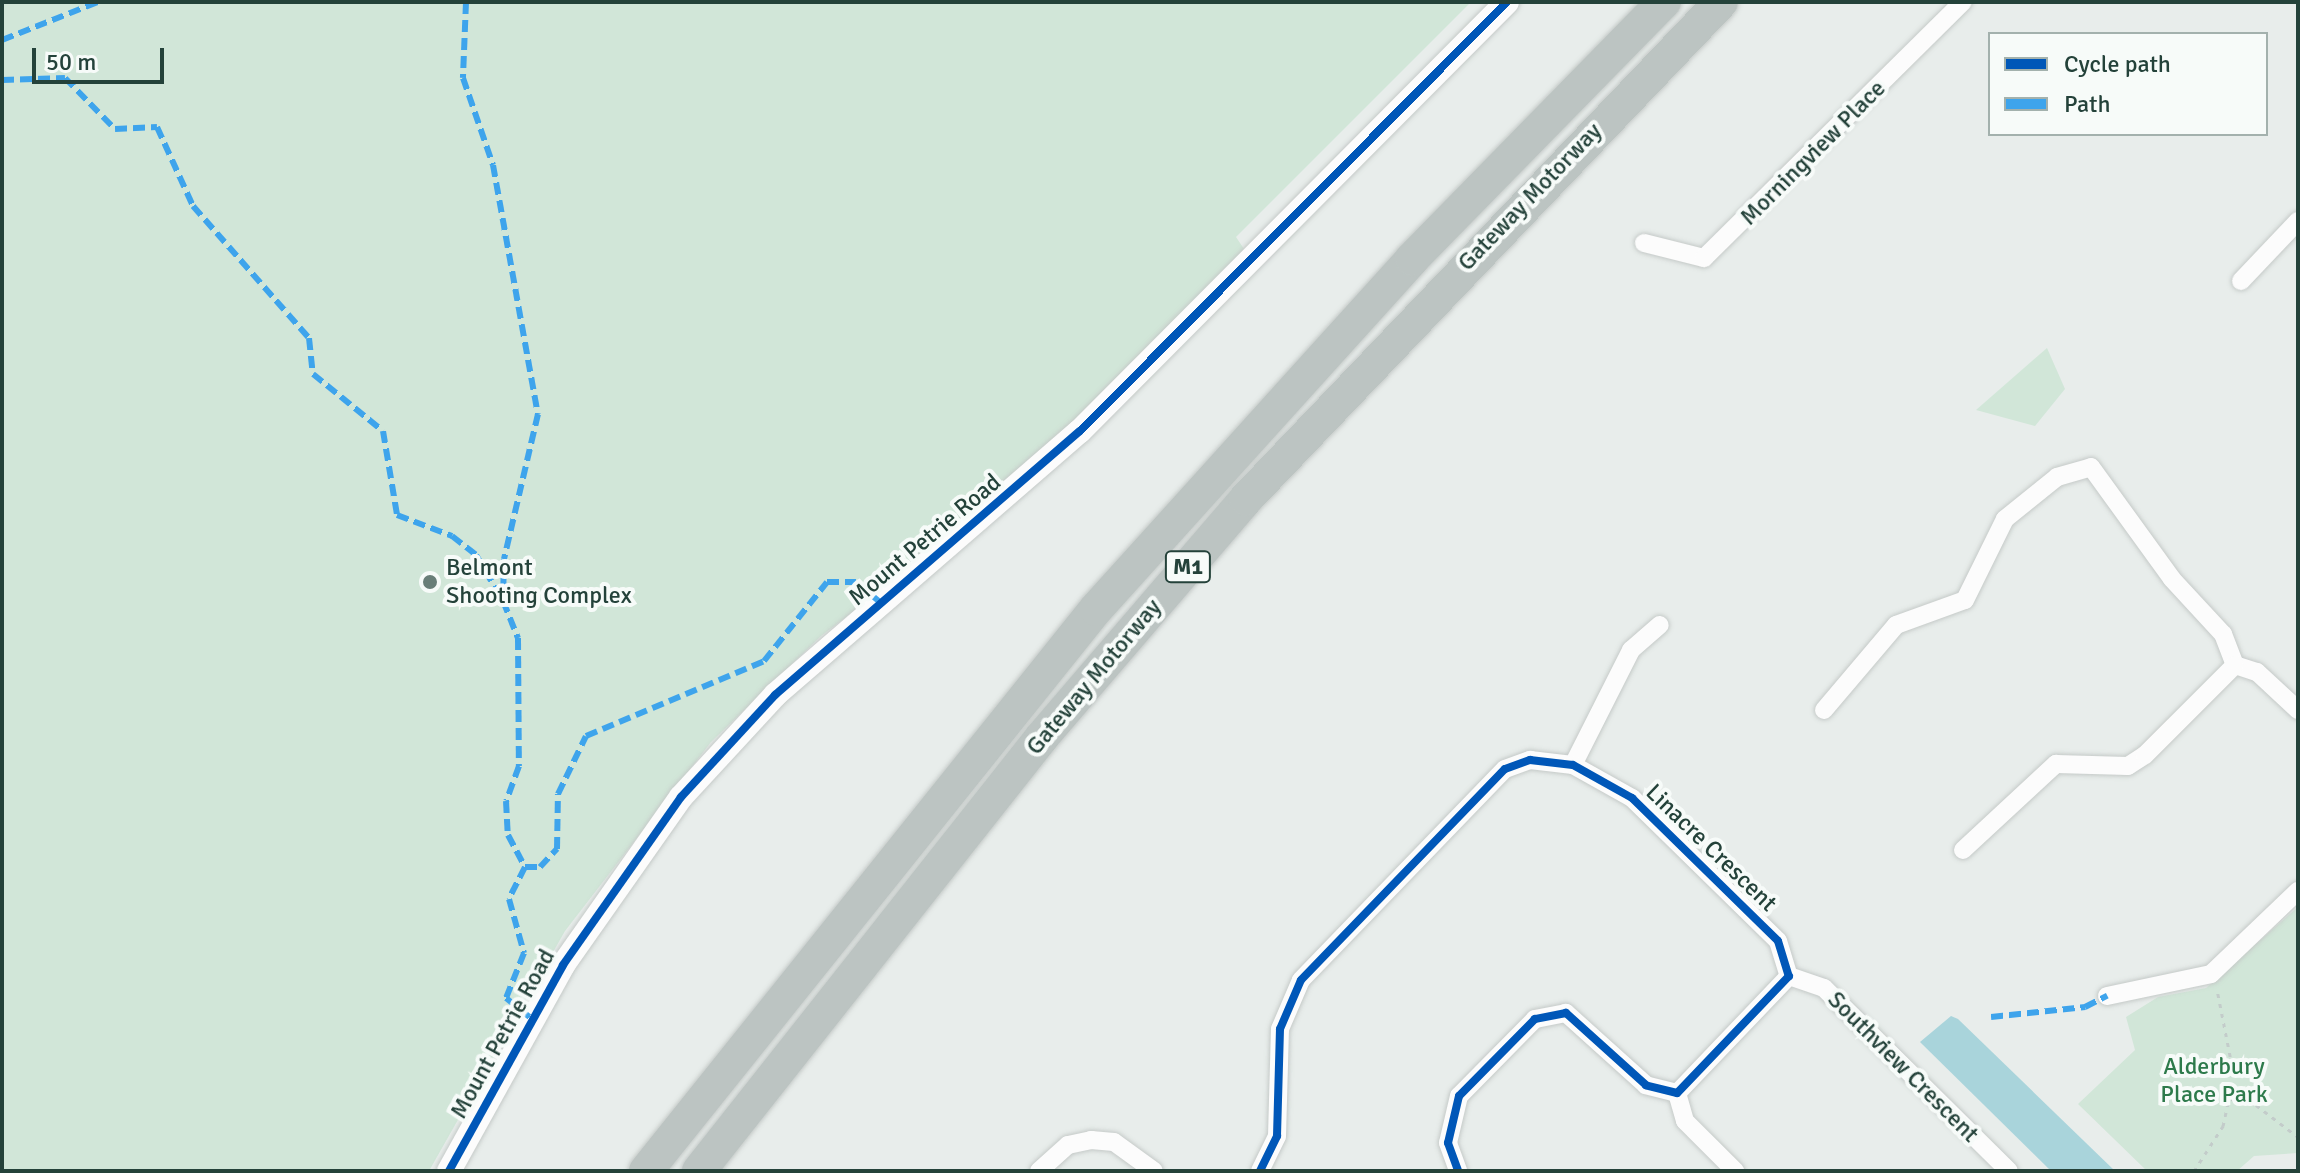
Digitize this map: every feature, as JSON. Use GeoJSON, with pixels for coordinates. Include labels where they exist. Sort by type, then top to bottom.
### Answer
{"type":"FeatureCollection","features":[{"type":"Feature","properties":{"kind":"highway","name":"Gateway Motorway"},"geometry":{"type":"LineString","coordinates":[[646,1171],[945,790],[1117,585],[1412,259],[1664,2]]}},
{"type":"Feature","properties":{"kind":"highway","name":"Gateway Motorway"},"geometry":{"type":"LineString","coordinates":[[699,1171],[1042,737],[1246,499],[1721,2]]}},
{"type":"Feature","properties":{"kind":"street","name":"Mount Petrie Road"},"geometry":{"type":"LineString","coordinates":[[449,1171],[563,965],[692,785],[775,695],[1080,431],[1507,2]]}},
{"type":"Feature","properties":{"kind":"street","name":"Morningview Place"},"geometry":{"type":"LineString","coordinates":[[1644,243],[1704,258],[1963,2]]}},
{"type":"Feature","properties":{"kind":"street"},"geometry":{"type":"LineString","coordinates":[[2241,281],[2298,221]]}},
{"type":"Feature","properties":{"kind":"street"},"geometry":{"type":"LineString","coordinates":[[1824,710],[1896,625],[1965,600],[2005,519],[2075,468],[2091,467],[2109,486],[2172,579],[2223,634],[2235,665],[2266,678],[2298,710]]}},
{"type":"Feature","properties":{"kind":"street"},"geometry":{"type":"LineString","coordinates":[[1573,765],[1631,650],[1660,625]]}},
{"type":"Feature","properties":{"kind":"street"},"geometry":{"type":"LineString","coordinates":[[1963,850],[2056,764],[2137,761],[2235,665]]}},
{"type":"Feature","properties":{"kind":"street","name":"Linacre Crescent"},"geometry":{"type":"LineString","coordinates":[[1260,1171],[1277,1136],[1282,1019],[1301,980],[1505,769],[1530,760],[1573,765],[1632,798],[1778,941],[1789,976]]}},
{"type":"Feature","properties":{"kind":"street"},"geometry":{"type":"LineString","coordinates":[[2107,996],[2211,974],[2298,891]]}},
{"type":"Feature","properties":{"kind":"street"},"geometry":{"type":"LineString","coordinates":[[1677,1093],[1789,976]]}},
{"type":"Feature","properties":{"kind":"street","name":"Southview Crescent"},"geometry":{"type":"LineString","coordinates":[[1789,976],[1824,988],[2009,1171]]}},
{"type":"Feature","properties":{"kind":"street"},"geometry":{"type":"LineString","coordinates":[[1458,1171],[1448,1143],[1459,1096],[1549,1011],[1582,1022],[1646,1085],[1677,1093]]}},
{"type":"Feature","properties":{"kind":"street"},"geometry":{"type":"LineString","coordinates":[[1677,1093],[1685,1121],[1735,1171]]}},
{"type":"Feature","properties":{"kind":"street"},"geometry":{"type":"LineString","coordinates":[[1039,1171],[1068,1145],[1091,1140],[1114,1142],[1154,1171]]}},
{"type":"Feature","properties":{"kind":"path"},"geometry":{"type":"LineString","coordinates":[[2194,1171],[2214,1145],[2231,1099],[2234,1050],[2211,974]]}},
{"type":"Feature","properties":{"kind":"path"},"geometry":{"type":"LineString","coordinates":[[2231,1099],[2256,1105],[2298,1137]]}},
{"type":"Feature","properties":{"kind":"green space","name":"Belmont Shooting Complex"},"geometry":{"type":"Polygon","coordinates":[[[2,2],[1471,2],[1236,237],[1244,249],[1078,418],[900,576],[821,636],[711,742],[565,931],[429,1171],[2,1171],[2,2]]]}},
{"type":"Feature","properties":{"kind":"green space"},"geometry":{"type":"Polygon","coordinates":[[[2047,348],[2065,389],[2035,426],[1976,410],[2047,348]]]}},
{"type":"Feature","properties":{"kind":"green space","name":"Alderbury Place Park"},"geometry":{"type":"Polygon","coordinates":[[[2298,907],[2298,1153],[2254,1156],[2237,1171],[2147,1171],[2078,1104],[2135,1050],[2126,1017],[2158,997],[2206,988],[2298,907]]]}},
{"type":"Feature","properties":{"kind":"water"},"geometry":{"type":"Polygon","coordinates":[[[1951,1016],[1958,1019],[2115,1171],[2051,1171],[1920,1042],[1951,1016]]]}},
{"type":"Feature","properties":{"kind":"marked path"},"geometry":{"type":"LineString","coordinates":[[2,40],[98,2]]}},
{"type":"Feature","properties":{"kind":"marked path"},"geometry":{"type":"LineString","coordinates":[[466,2],[463,78],[493,165],[538,414],[504,559],[503,601],[518,638],[519,766],[506,801],[508,835],[525,867],[540,867],[557,849],[558,794],[586,736],[764,661],[827,582],[856,582],[881,603]]}},
{"type":"Feature","properties":{"kind":"marked path"},"geometry":{"type":"LineString","coordinates":[[2,80],[65,78],[115,129],[157,127],[193,206],[309,338],[313,374],[383,431],[397,515],[452,536],[476,555],[503,601]]}},
{"type":"Feature","properties":{"kind":"marked path"},"geometry":{"type":"LineString","coordinates":[[525,867],[509,899],[524,953],[506,998],[533,1020]]}},
{"type":"Feature","properties":{"kind":"marked path"},"geometry":{"type":"LineString","coordinates":[[1991,1017],[2085,1007],[2107,996]]}},
{"type":"Feature","properties":{"kind":"cycle path"},"geometry":{"type":"LineString","coordinates":[[449,1171],[563,965],[681,797],[775,695],[1080,431],[1507,2]]}},
{"type":"Feature","properties":{"kind":"cycle path"},"geometry":{"type":"LineString","coordinates":[[1260,1171],[1277,1136],[1280,1029],[1301,980],[1505,769],[1530,760],[1573,765],[1632,798],[1778,941],[1789,976],[1677,1093],[1646,1085],[1566,1013],[1535,1019],[1459,1096],[1448,1143],[1458,1171]]}},
{"type":"Feature","properties":{"kind":"place","name":"Belmont Shooting Complex"},"geometry":{"type":"Point","coordinates":[430,582]}}]}
